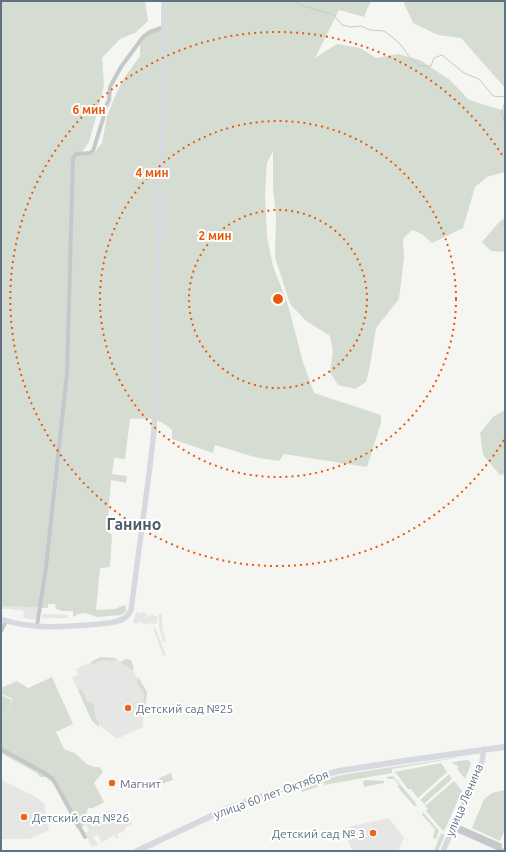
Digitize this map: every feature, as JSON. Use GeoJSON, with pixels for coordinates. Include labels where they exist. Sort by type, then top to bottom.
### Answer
{"type":"FeatureCollection","features":[{"type":"Feature","properties":{"kind":"main road","name":"улица 60 лет Октября"},"geometry":{"type":"LineString","coordinates":[[137,851],[230,808],[319,776],[340,771],[410,760],[505,747]]}},
{"type":"Feature","properties":{"kind":"street"},"geometry":{"type":"LineString","coordinates":[[1,631],[4,620],[37,626],[63,627],[113,622],[124,619],[129,615],[131,610],[150,474],[154,418],[164,1]]}},
{"type":"Feature","properties":{"kind":"street"},"geometry":{"type":"LineString","coordinates":[[37,626],[46,567],[67,372],[73,159],[76,154],[90,153],[92,151],[103,119],[104,110],[109,100],[110,87],[122,64],[133,52],[143,37],[150,32],[164,27]]}},
{"type":"Feature","properties":{"kind":"street"},"geometry":{"type":"LineString","coordinates":[[1,749],[53,779],[85,837]]}},
{"type":"Feature","properties":{"kind":"street","name":"улица Ленина"},"geometry":{"type":"LineString","coordinates":[[443,851],[480,765],[484,749]]}},
{"type":"Feature","properties":{"kind":"street"},"geometry":{"type":"LineString","coordinates":[[453,827],[504,851]]}},
{"type":"Feature","properties":{"kind":"shaded area"},"geometry":{"type":"Polygon","coordinates":[[[1,1],[145,1],[148,21],[135,33],[120,39],[102,58],[104,85],[89,142],[80,155],[93,154],[102,143],[107,116],[124,78],[140,56],[140,44],[148,34],[167,28],[167,1],[371,1],[364,17],[339,10],[315,58],[337,44],[360,48],[376,58],[398,54],[420,60],[450,80],[469,100],[505,111],[505,172],[487,177],[475,187],[463,228],[432,243],[422,234],[412,230],[403,239],[404,257],[399,299],[376,328],[366,382],[355,389],[338,385],[330,372],[333,352],[330,336],[306,321],[290,304],[275,257],[276,216],[273,189],[273,151],[267,163],[265,193],[267,237],[273,266],[288,305],[303,362],[314,393],[381,415],[381,423],[367,467],[284,454],[279,461],[258,458],[215,445],[213,453],[172,439],[172,430],[158,421],[153,419],[130,419],[125,459],[114,458],[112,474],[127,476],[126,483],[111,480],[107,531],[112,535],[110,567],[100,568],[96,610],[115,609],[124,605],[126,606],[126,611],[121,615],[98,617],[85,613],[77,614],[75,617],[73,616],[73,611],[62,611],[56,609],[55,604],[48,604],[48,608],[1,606],[1,178],[3,175],[1,176],[1,1]]]}},
{"type":"Feature","properties":{"kind":"shaded area"},"geometry":{"type":"Polygon","coordinates":[[[403,1],[505,1],[505,88],[461,38],[438,35],[413,23],[403,1]]]}},
{"type":"Feature","properties":{"kind":"shaded area"},"geometry":{"type":"Polygon","coordinates":[[[505,218],[505,252],[491,251],[482,242],[500,221],[505,218]]]}},
{"type":"Feature","properties":{"kind":"shaded area"},"geometry":{"type":"Polygon","coordinates":[[[505,410],[505,474],[500,475],[483,455],[480,433],[493,417],[505,410]]]}},
{"type":"Feature","properties":{"kind":"shaded area"},"geometry":{"type":"Polygon","coordinates":[[[1,605],[38,608],[36,620],[23,618],[24,611],[1,609],[1,605]]]}},
{"type":"Feature","properties":{"kind":"shaded area"},"geometry":{"type":"Polygon","coordinates":[[[136,612],[140,614],[141,612],[146,613],[148,618],[150,614],[158,617],[156,624],[149,623],[147,625],[138,621],[137,624],[133,623],[136,612]]]}},
{"type":"Feature","properties":{"kind":"shaded area"},"geometry":{"type":"Polygon","coordinates":[[[42,614],[68,615],[68,618],[42,618],[42,614]]]}},
{"type":"Feature","properties":{"kind":"shaded area"},"geometry":{"type":"Polygon","coordinates":[[[159,614],[162,614],[162,628],[166,641],[163,642],[159,627],[159,614]]]}},
{"type":"Feature","properties":{"kind":"shaded area"},"geometry":{"type":"Polygon","coordinates":[[[155,627],[166,655],[163,656],[153,628],[155,627]]]}},
{"type":"Feature","properties":{"kind":"shaded area"},"geometry":{"type":"Polygon","coordinates":[[[101,657],[117,659],[116,661],[103,660],[94,664],[91,663],[92,661],[101,657]]]}},
{"type":"Feature","properties":{"kind":"shaded area"},"geometry":{"type":"Polygon","coordinates":[[[101,658],[129,662],[145,694],[143,727],[117,739],[92,720],[72,677],[78,675],[76,669],[101,658]]]}},
{"type":"Feature","properties":{"kind":"shaded area"},"geometry":{"type":"Polygon","coordinates":[[[126,659],[131,660],[134,669],[132,670],[121,663],[126,659]]]}},
{"type":"Feature","properties":{"kind":"shaded area"},"geometry":{"type":"Polygon","coordinates":[[[52,677],[73,724],[56,732],[64,749],[73,752],[92,767],[100,767],[103,772],[94,783],[104,802],[93,808],[88,808],[86,815],[81,817],[85,825],[77,829],[55,785],[46,777],[40,777],[37,773],[1,753],[1,695],[12,700],[3,721],[13,699],[1,694],[1,688],[17,681],[28,688],[52,677]]]}},
{"type":"Feature","properties":{"kind":"shaded area"},"geometry":{"type":"Polygon","coordinates":[[[138,677],[147,692],[145,716],[143,716],[144,695],[137,683],[138,677]]]}},
{"type":"Feature","properties":{"kind":"shaded area"},"geometry":{"type":"Polygon","coordinates":[[[82,689],[87,701],[94,705],[95,715],[99,723],[99,727],[92,721],[78,690],[82,689]]]}},
{"type":"Feature","properties":{"kind":"shaded area"},"geometry":{"type":"Polygon","coordinates":[[[458,757],[392,769],[392,773],[324,785],[323,782],[325,779],[347,774],[458,757]]]}},
{"type":"Feature","properties":{"kind":"shaded area"},"geometry":{"type":"Polygon","coordinates":[[[470,761],[471,764],[465,779],[457,769],[459,768],[456,764],[454,765],[452,762],[470,761]]]}},
{"type":"Feature","properties":{"kind":"shaded area"},"geometry":{"type":"Polygon","coordinates":[[[441,763],[447,772],[418,798],[411,789],[408,789],[395,772],[441,763]]]}},
{"type":"Feature","properties":{"kind":"shaded area"},"geometry":{"type":"Polygon","coordinates":[[[171,773],[173,780],[162,784],[159,778],[171,773]]]}},
{"type":"Feature","properties":{"kind":"shaded area"},"geometry":{"type":"Polygon","coordinates":[[[449,774],[452,779],[424,804],[420,800],[449,774]]]}},
{"type":"Feature","properties":{"kind":"shaded area"},"geometry":{"type":"Polygon","coordinates":[[[393,776],[417,806],[414,806],[397,786],[399,785],[394,779],[387,779],[387,777],[393,776]]]}},
{"type":"Feature","properties":{"kind":"shaded area","name":"Детский сад №26"},"geometry":{"type":"Polygon","coordinates":[[[1,780],[36,797],[44,803],[49,830],[29,839],[1,839],[1,780]]]}},
{"type":"Feature","properties":{"kind":"shaded area"},"geometry":{"type":"Polygon","coordinates":[[[363,781],[384,781],[384,783],[364,787],[363,781]]]}},
{"type":"Feature","properties":{"kind":"shaded area"},"geometry":{"type":"Polygon","coordinates":[[[454,781],[462,791],[444,831],[426,811],[428,809],[425,806],[454,781]]]}},
{"type":"Feature","properties":{"kind":"shaded area"},"geometry":{"type":"Polygon","coordinates":[[[316,782],[320,786],[302,792],[301,788],[306,784],[316,782]]]}},
{"type":"Feature","properties":{"kind":"shaded area"},"geometry":{"type":"Polygon","coordinates":[[[505,790],[505,829],[500,841],[472,828],[484,799],[492,793],[505,790]]]}},
{"type":"Feature","properties":{"kind":"shaded area"},"geometry":{"type":"Polygon","coordinates":[[[108,811],[122,813],[126,812],[132,824],[126,827],[124,831],[117,834],[119,838],[116,839],[114,835],[101,843],[98,835],[93,837],[98,845],[92,847],[85,833],[89,830],[85,823],[108,811]]]}},
{"type":"Feature","properties":{"kind":"shaded area"},"geometry":{"type":"Polygon","coordinates":[[[423,812],[439,831],[436,839],[433,838],[435,829],[422,815],[423,812]]]}},
{"type":"Feature","properties":{"kind":"shaded area","name":"Детский сад № 3"},"geometry":{"type":"Polygon","coordinates":[[[389,818],[404,838],[398,851],[352,851],[343,828],[389,818]]]}},
{"type":"Feature","properties":{"kind":"shaded area"},"geometry":{"type":"Polygon","coordinates":[[[441,833],[445,835],[438,851],[434,851],[441,833]]]}},
{"type":"Feature","properties":{"kind":"waterway"},"geometry":{"type":"LineString","coordinates":[[294,1],[300,5],[334,15],[342,25],[350,27],[361,26],[370,30],[384,31],[401,45],[410,58],[420,66],[431,66],[434,58],[442,55],[464,73],[479,79],[493,96],[505,97]]}},
{"type":"Feature","properties":{"kind":"waterway"},"geometry":{"type":"LineString","coordinates":[[505,101],[502,113],[505,122]]}},
{"type":"Feature","properties":{"kind":"place","name":"Детский сад №25"},"geometry":{"type":"Point","coordinates":[128,708]}},
{"type":"Feature","properties":{"kind":"place","name":"Магнит"},"geometry":{"type":"Point","coordinates":[112,783]}},
{"type":"Feature","properties":{"kind":"place","name":"Детский сад №26"},"geometry":{"type":"Point","coordinates":[24,817]}},
{"type":"Feature","properties":{"kind":"place","name":"Детский сад № 3"},"geometry":{"type":"Point","coordinates":[373,833]}},
{"type":"Feature","properties":{"kind":"district","name":"Ганино"},"geometry":{"type":"Point","coordinates":[134,524]}}]}
